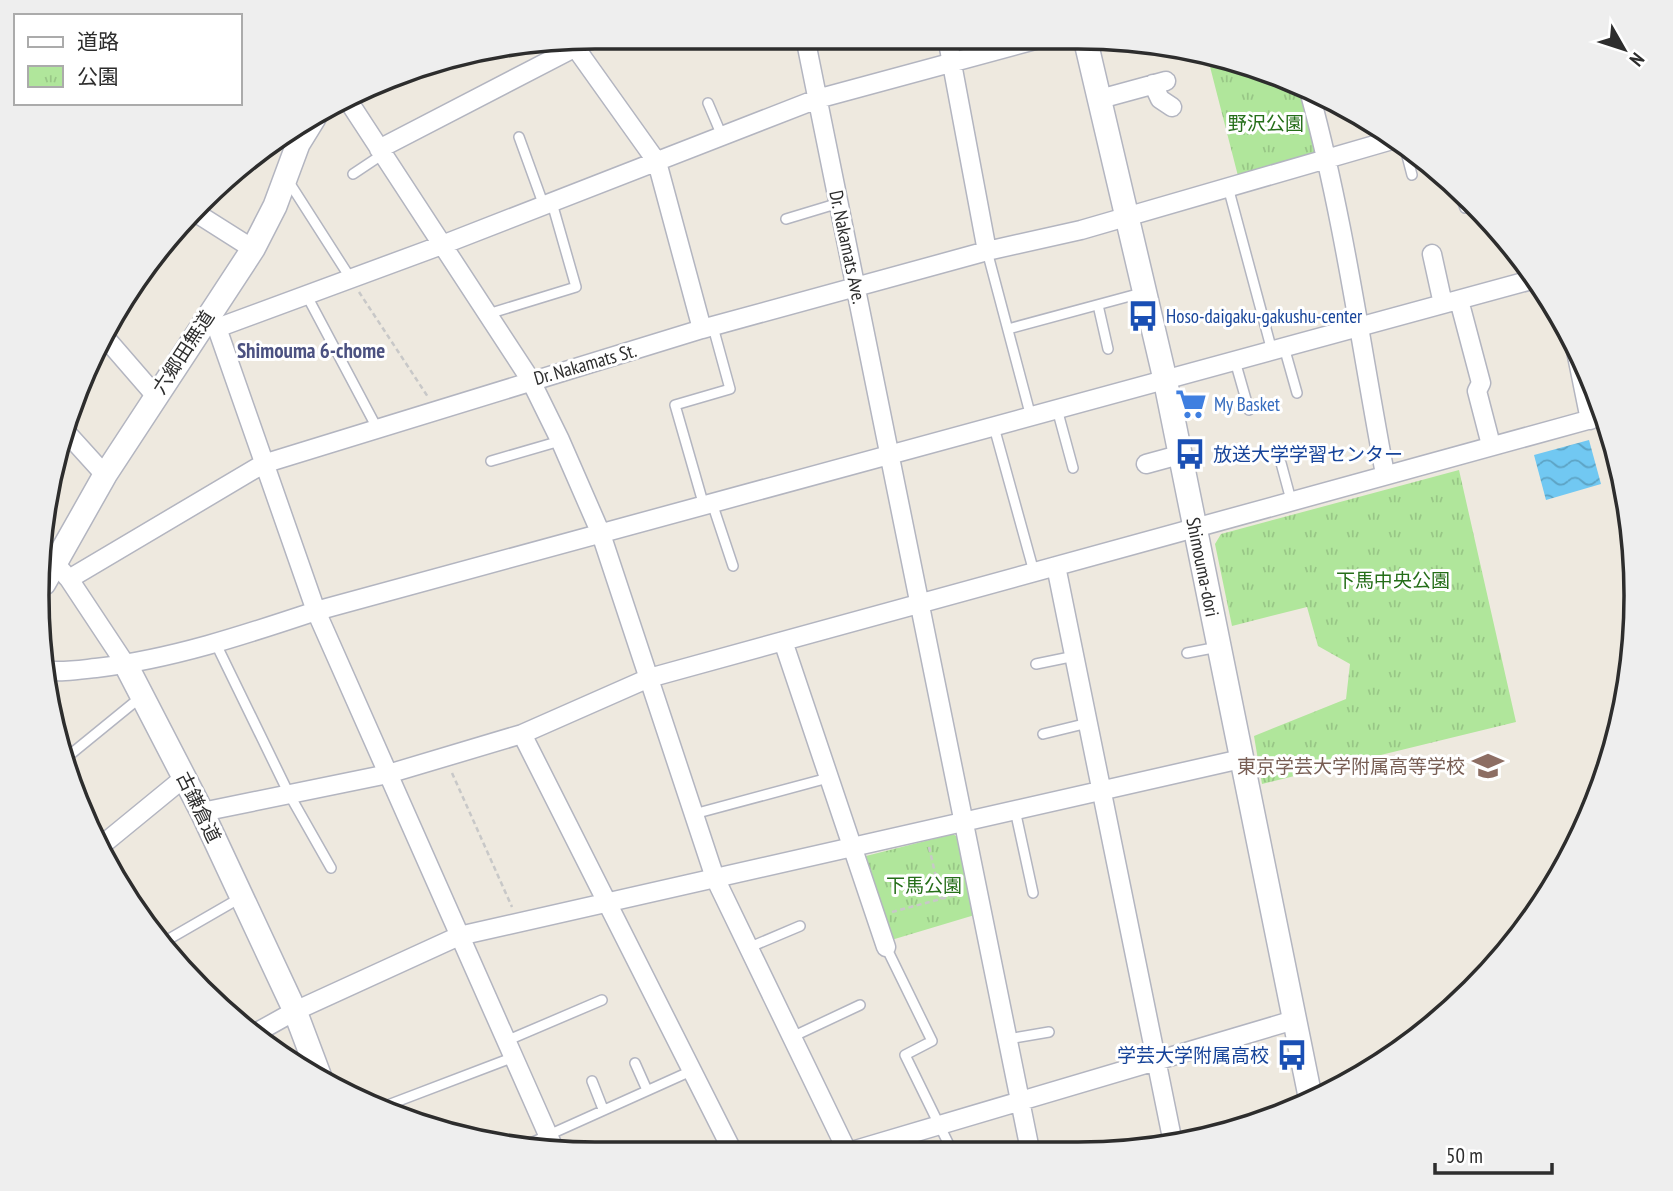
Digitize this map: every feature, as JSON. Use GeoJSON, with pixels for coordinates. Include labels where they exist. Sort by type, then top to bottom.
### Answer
{"type":"FeatureCollection","features":[{"type":"Feature","properties":{"kind":"street"},"geometry":{"type":"LineString","coordinates":[[581,49],[657,162],[708,328]]}},
{"type":"Feature","properties":{"kind":"street","name":"Dr. Nakamats Ave."},"geometry":{"type":"LineString","coordinates":[[807,49],[1028,1142]]}},
{"type":"Feature","properties":{"kind":"street"},"geometry":{"type":"LineString","coordinates":[[950,49],[987,251]]}},
{"type":"Feature","properties":{"kind":"street"},"geometry":{"type":"LineString","coordinates":[[551,1140],[316,611],[211,324],[306,296],[817,99],[1001,49]]}},
{"type":"Feature","properties":{"kind":"street","name":"Shimouma-dori"},"geometry":{"type":"LineString","coordinates":[[1088,49],[1165,379],[1217,647],[1309,1090]]}},
{"type":"Feature","properties":{"kind":"street"},"geometry":{"type":"LineString","coordinates":[[381,151],[562,50]]}},
{"type":"Feature","properties":{"kind":"street"},"geometry":{"type":"LineString","coordinates":[[1100,99],[1160,83],[1160,99],[1172,107]]}},
{"type":"Feature","properties":{"kind":"street"},"geometry":{"type":"LineString","coordinates":[[1312,102],[1328,159],[1361,327],[1385,474]]}},
{"type":"Feature","properties":{"kind":"street"},"geometry":{"type":"LineString","coordinates":[[352,106],[530,379],[560,440],[601,534],[715,878],[845,1142]]}},
{"type":"Feature","properties":{"kind":"street","name":"六郷田無道"},"geometry":{"type":"LineString","coordinates":[[53,569],[105,475],[155,396],[211,324],[253,249],[305,133]]}},
{"type":"Feature","properties":{"kind":"street","name":"Dr. Nakamats St."},"geometry":{"type":"LineString","coordinates":[[53,569],[263,464],[530,379],[987,251],[1127,216],[1383,143]]}},
{"type":"Feature","properties":{"kind":"street"},"geometry":{"type":"LineString","coordinates":[[202,217],[253,249]]}},
{"type":"Feature","properties":{"kind":"street"},"geometry":{"type":"LineString","coordinates":[[1432,254],[1481,383],[1477,391],[1491,445]]}},
{"type":"Feature","properties":{"kind":"street"},"geometry":{"type":"LineString","coordinates":[[55,673],[126,665],[216,644],[316,611],[1525,282]]}},
{"type":"Feature","properties":{"kind":"street"},"geometry":{"type":"LineString","coordinates":[[110,344],[155,396]]}},
{"type":"Feature","properties":{"kind":"street"},"geometry":{"type":"LineString","coordinates":[[202,812],[388,774],[522,734],[649,678],[1594,418]]}},
{"type":"Feature","properties":{"kind":"street"},"geometry":{"type":"LineString","coordinates":[[72,439],[105,475]]}},
{"type":"Feature","properties":{"kind":"street"},"geometry":{"type":"LineString","coordinates":[[1146,464],[1179,455]]}},
{"type":"Feature","properties":{"kind":"street"},"geometry":{"type":"LineString","coordinates":[[1056,566],[1171,1133]]}},
{"type":"Feature","properties":{"kind":"street","name":"古鎌倉道"},"geometry":{"type":"LineString","coordinates":[[53,569],[126,665],[144,695],[295,1011],[315,1065]]}},
{"type":"Feature","properties":{"kind":"street"},"geometry":{"type":"LineString","coordinates":[[783,641],[850,847],[886,947]]}},
{"type":"Feature","properties":{"kind":"street"},"geometry":{"type":"LineString","coordinates":[[522,734],[728,1142]]}},
{"type":"Feature","properties":{"kind":"street"},"geometry":{"type":"LineString","coordinates":[[263,1029],[295,1011],[459,936],[1241,759]]}},
{"type":"Feature","properties":{"kind":"street"},"geometry":{"type":"LineString","coordinates":[[107,841],[185,777]]}},
{"type":"Feature","properties":{"kind":"street"},"geometry":{"type":"LineString","coordinates":[[882,1142],[1294,1020]]}},
{"type":"Feature","properties":{"kind":"lane"},"geometry":{"type":"LineString","coordinates":[[708,103],[722,136]]}},
{"type":"Feature","properties":{"kind":"lane"},"geometry":{"type":"LineString","coordinates":[[486,314],[576,288],[548,204],[519,137]]}},
{"type":"Feature","properties":{"kind":"lane"},"geometry":{"type":"LineString","coordinates":[[353,174],[381,151]]}},
{"type":"Feature","properties":{"kind":"lane"},"geometry":{"type":"LineString","coordinates":[[1408,161],[1412,174]]}},
{"type":"Feature","properties":{"kind":"lane"},"geometry":{"type":"LineString","coordinates":[[285,178],[351,279]]}},
{"type":"Feature","properties":{"kind":"lane"},"geometry":{"type":"LineString","coordinates":[[1228,187],[1278,349],[1297,393]]}},
{"type":"Feature","properties":{"kind":"lane"},"geometry":{"type":"LineString","coordinates":[[786,219],[839,203]]}},
{"type":"Feature","properties":{"kind":"lane"},"geometry":{"type":"LineString","coordinates":[[987,251],[1031,417]]}},
{"type":"Feature","properties":{"kind":"lane"},"geometry":{"type":"LineString","coordinates":[[1009,329],[1145,292]]}},
{"type":"Feature","properties":{"kind":"lane"},"geometry":{"type":"LineString","coordinates":[[306,296],[377,428]]}},
{"type":"Feature","properties":{"kind":"lane"},"geometry":{"type":"LineString","coordinates":[[1098,304],[1108,349]]}},
{"type":"Feature","properties":{"kind":"lane"},"geometry":{"type":"LineString","coordinates":[[708,328],[730,389],[675,405],[708,505],[733,566]]}},
{"type":"Feature","properties":{"kind":"lane"},"geometry":{"type":"LineString","coordinates":[[1235,360],[1249,410]]}},
{"type":"Feature","properties":{"kind":"lane"},"geometry":{"type":"LineString","coordinates":[[1057,409],[1073,468]]}},
{"type":"Feature","properties":{"kind":"lane"},"geometry":{"type":"LineString","coordinates":[[994,427],[1034,572]]}},
{"type":"Feature","properties":{"kind":"lane"},"geometry":{"type":"LineString","coordinates":[[491,461],[560,440]]}},
{"type":"Feature","properties":{"kind":"lane"},"geometry":{"type":"LineString","coordinates":[[1281,463],[1291,500]]}},
{"type":"Feature","properties":{"kind":"lane"},"geometry":{"type":"LineString","coordinates":[[216,644],[289,794],[331,868]]}},
{"type":"Feature","properties":{"kind":"lane"},"geometry":{"type":"LineString","coordinates":[[1187,653],[1217,647]]}},
{"type":"Feature","properties":{"kind":"lane"},"geometry":{"type":"LineString","coordinates":[[1036,664],[1074,656]]}},
{"type":"Feature","properties":{"kind":"lane"},"geometry":{"type":"LineString","coordinates":[[73,753],[144,695]]}},
{"type":"Feature","properties":{"kind":"lane"},"geometry":{"type":"LineString","coordinates":[[1043,734],[1088,723]]}},
{"type":"Feature","properties":{"kind":"lane"},"geometry":{"type":"LineString","coordinates":[[694,814],[828,778]]}},
{"type":"Feature","properties":{"kind":"lane"},"geometry":{"type":"LineString","coordinates":[[1015,810],[1033,893]]}},
{"type":"Feature","properties":{"kind":"lane"},"geometry":{"type":"LineString","coordinates":[[170,938],[242,897]]}},
{"type":"Feature","properties":{"kind":"lane"},"geometry":{"type":"LineString","coordinates":[[748,948],[800,926]]}},
{"type":"Feature","properties":{"kind":"lane"},"geometry":{"type":"LineString","coordinates":[[886,947],[932,1041],[905,1055],[947,1142]]}},
{"type":"Feature","properties":{"kind":"lane"},"geometry":{"type":"LineString","coordinates":[[506,1041],[602,1000]]}},
{"type":"Feature","properties":{"kind":"lane"},"geometry":{"type":"LineString","coordinates":[[792,1037],[860,1004]]}},
{"type":"Feature","properties":{"kind":"lane"},"geometry":{"type":"LineString","coordinates":[[1008,1039],[1049,1032]]}},
{"type":"Feature","properties":{"kind":"lane"},"geometry":{"type":"LineString","coordinates":[[394,1103],[514,1058]]}},
{"type":"Feature","properties":{"kind":"lane"},"geometry":{"type":"LineString","coordinates":[[635,1063],[647,1090]]}},
{"type":"Feature","properties":{"kind":"lane"},"geometry":{"type":"LineString","coordinates":[[539,1139],[691,1071]]}},
{"type":"Feature","properties":{"kind":"lane"},"geometry":{"type":"LineString","coordinates":[[592,1081],[603,1110]]}},
{"type":"Feature","properties":{"kind":"path"},"geometry":{"type":"LineString","coordinates":[[351,279],[436,409]]}},
{"type":"Feature","properties":{"kind":"path"},"geometry":{"type":"LineString","coordinates":[[445,757],[519,923]]}},
{"type":"Feature","properties":{"kind":"path"},"geometry":{"type":"LineString","coordinates":[[925,830],[941,899]]}},
{"type":"Feature","properties":{"kind":"path"},"geometry":{"type":"LineString","coordinates":[[875,917],[978,889]]}},
{"type":"Feature","properties":{"kind":"green space","name":"野沢公園"},"geometry":{"type":"Polygon","coordinates":[[[1210,66],[1253,78],[1301,97],[1316,155],[1238,176],[1210,66]]]}},
{"type":"Feature","properties":{"kind":"green space","name":"下馬中央公園"},"geometry":{"type":"Polygon","coordinates":[[[1459,470],[1516,722],[1262,784],[1254,736],[1346,699],[1350,664],[1318,646],[1307,607],[1232,626],[1215,544],[1221,534],[1459,470]]]}},
{"type":"Feature","properties":{"kind":"green space","name":"下馬公園"},"geometry":{"type":"Polygon","coordinates":[[[953,834],[959,838],[978,914],[888,941],[858,858],[953,834]]]}},
{"type":"Feature","properties":{"kind":"water"},"geometry":{"type":"Polygon","coordinates":[[[1589,440],[1601,484],[1546,500],[1534,455],[1589,440]]]}},
{"type":"Feature","properties":{"kind":"place","name":"Hoso-daigaku-gakushu-center"},"geometry":{"type":"Point","coordinates":[1143,316]}},
{"type":"Feature","properties":{"kind":"place","name":"My Basket"},"geometry":{"type":"Point","coordinates":[1191,404]}},
{"type":"Feature","properties":{"kind":"place","name":"放送大学学習センター"},"geometry":{"type":"Point","coordinates":[1190,454]}},
{"type":"Feature","properties":{"kind":"place","name":"東京学芸大学附属高等学校"},"geometry":{"type":"Point","coordinates":[1488,766]}},
{"type":"Feature","properties":{"kind":"place","name":"学芸大学附属高校"},"geometry":{"type":"Point","coordinates":[1292,1055]}},
{"type":"Feature","properties":{"kind":"district","name":"Shimouma 6-chome"},"geometry":{"type":"Point","coordinates":[311,350]}}]}
